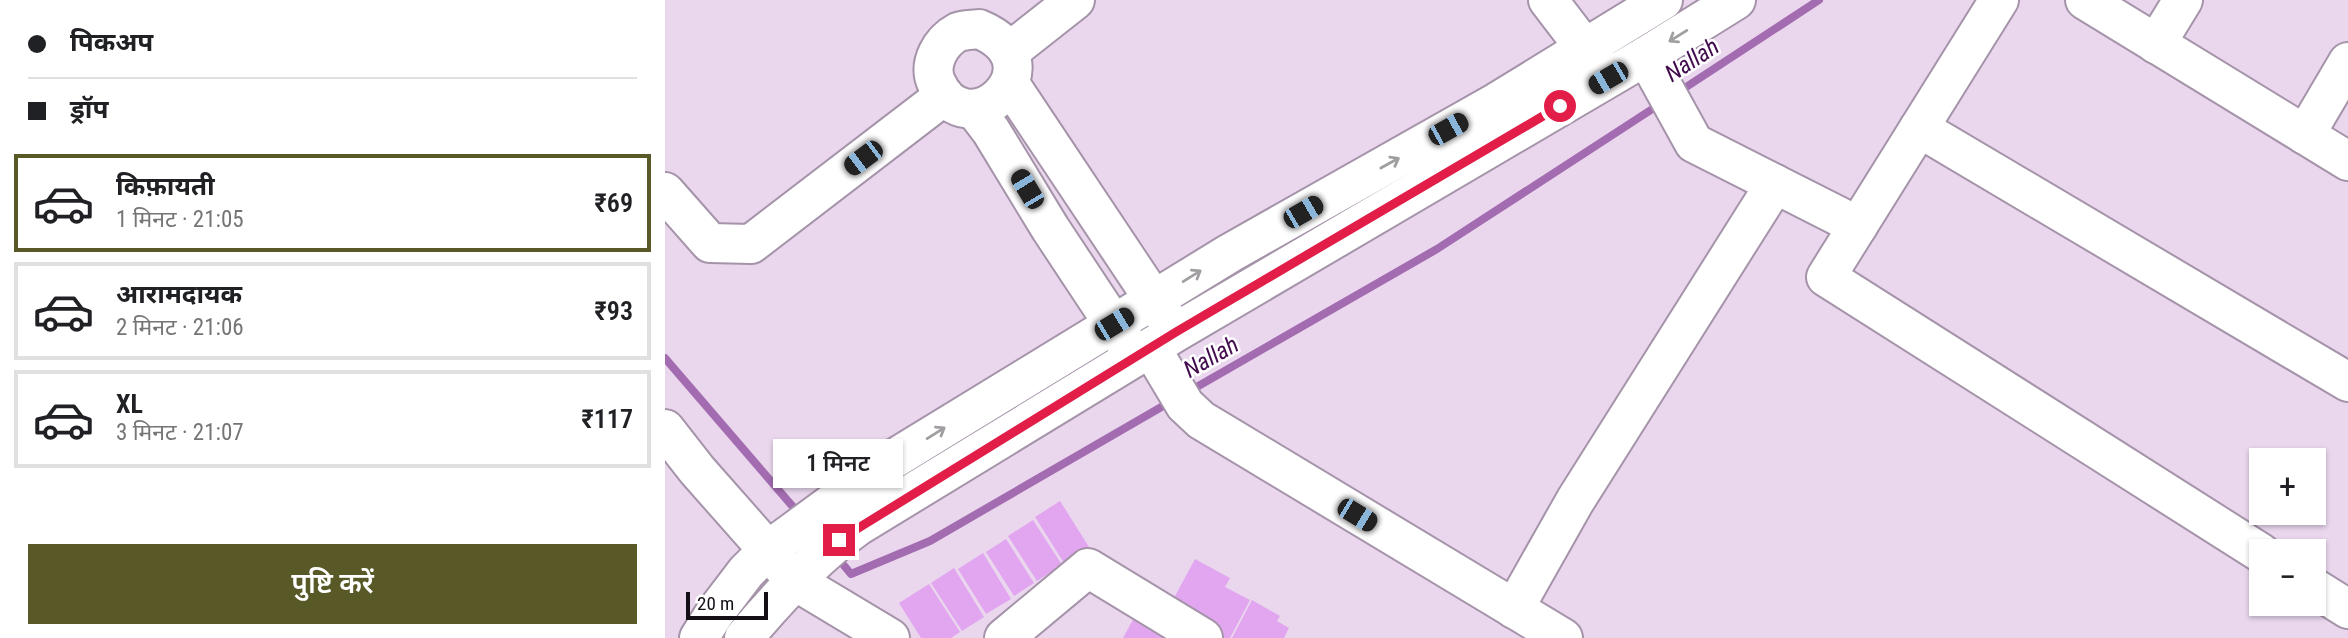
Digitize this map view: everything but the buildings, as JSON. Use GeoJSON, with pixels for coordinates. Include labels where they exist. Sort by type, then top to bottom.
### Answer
{"type":"FeatureCollection","features":[{"type":"Feature","properties":{"kind":"street"},"geometry":{"type":"LineString","coordinates":[[665,192],[710,243],[751,244],[960,103],[998,100],[1009,68],[1075,0]]}},
{"type":"Feature","properties":{"kind":"street"},"geometry":{"type":"LineString","coordinates":[[1548,0],[1608,78]]}},
{"type":"Feature","properties":{"kind":"street"},"geometry":{"type":"LineString","coordinates":[[747,637],[776,600],[806,545],[887,463],[1242,246],[1497,102],[1663,0]]}},
{"type":"Feature","properties":{"kind":"street"},"geometry":{"type":"LineString","coordinates":[[699,638],[746,572],[806,545],[1155,351],[1736,0]]}},
{"type":"Feature","properties":{"kind":"street"},"geometry":{"type":"LineString","coordinates":[[1999,0],[1826,277],[2249,545]]}},
{"type":"Feature","properties":{"kind":"street"},"geometry":{"type":"LineString","coordinates":[[2085,0],[2348,161]]}},
{"type":"Feature","properties":{"kind":"street"},"geometry":{"type":"LineString","coordinates":[[2157,44],[2183,0]]}},
{"type":"Feature","properties":{"kind":"street"},"geometry":{"type":"LineString","coordinates":[[1155,351],[1154,300],[1009,68],[997,36],[979,29],[959,31],[943,42],[935,59],[935,79],[991,131],[1050,228],[1114,324],[1155,351],[1185,405],[1201,420],[1223,434],[1563,638]]}},
{"type":"Feature","properties":{"kind":"street"},"geometry":{"type":"LineString","coordinates":[[1646,56],[1694,143],[1858,226]]}},
{"type":"Feature","properties":{"kind":"street"},"geometry":{"type":"LineString","coordinates":[[2305,135],[2348,62]]}},
{"type":"Feature","properties":{"kind":"street"},"geometry":{"type":"LineString","coordinates":[[1919,128],[2348,382]]}},
{"type":"Feature","properties":{"kind":"street"},"geometry":{"type":"LineString","coordinates":[[1514,609],[1575,501],[1775,184]]}},
{"type":"Feature","properties":{"kind":"street"},"geometry":{"type":"LineString","coordinates":[[665,429],[697,470],[806,545],[890,638]]}},
{"type":"Feature","properties":{"kind":"street"},"geometry":{"type":"LineString","coordinates":[[1004,638],[1088,568],[1203,638]]}},
{"type":"Feature","properties":{"kind":"street"},"geometry":{"type":"LineString","coordinates":[[2326,595],[2348,608]]}},
{"type":"Feature","properties":{"kind":"waterway","name":"Nallah"},"geometry":{"type":"LineString","coordinates":[[1677,93],[1819,0]]}},
{"type":"Feature","properties":{"kind":"waterway","name":"Nallah"},"geometry":{"type":"LineString","coordinates":[[1188,392],[1437,249],[1660,104]]}},
{"type":"Feature","properties":{"kind":"waterway","name":"Nallah"},"geometry":{"type":"LineString","coordinates":[[665,358],[800,515]]}},
{"type":"Feature","properties":{"kind":"waterway","name":"Nallah"},"geometry":{"type":"LineString","coordinates":[[836,556],[851,574],[930,541],[1170,402]]}},
{"type":"Feature","properties":{"kind":"route"},"geometry":{"type":"LineString","coordinates":[[839,540],[1176,332],[1560,106]]}}]}
